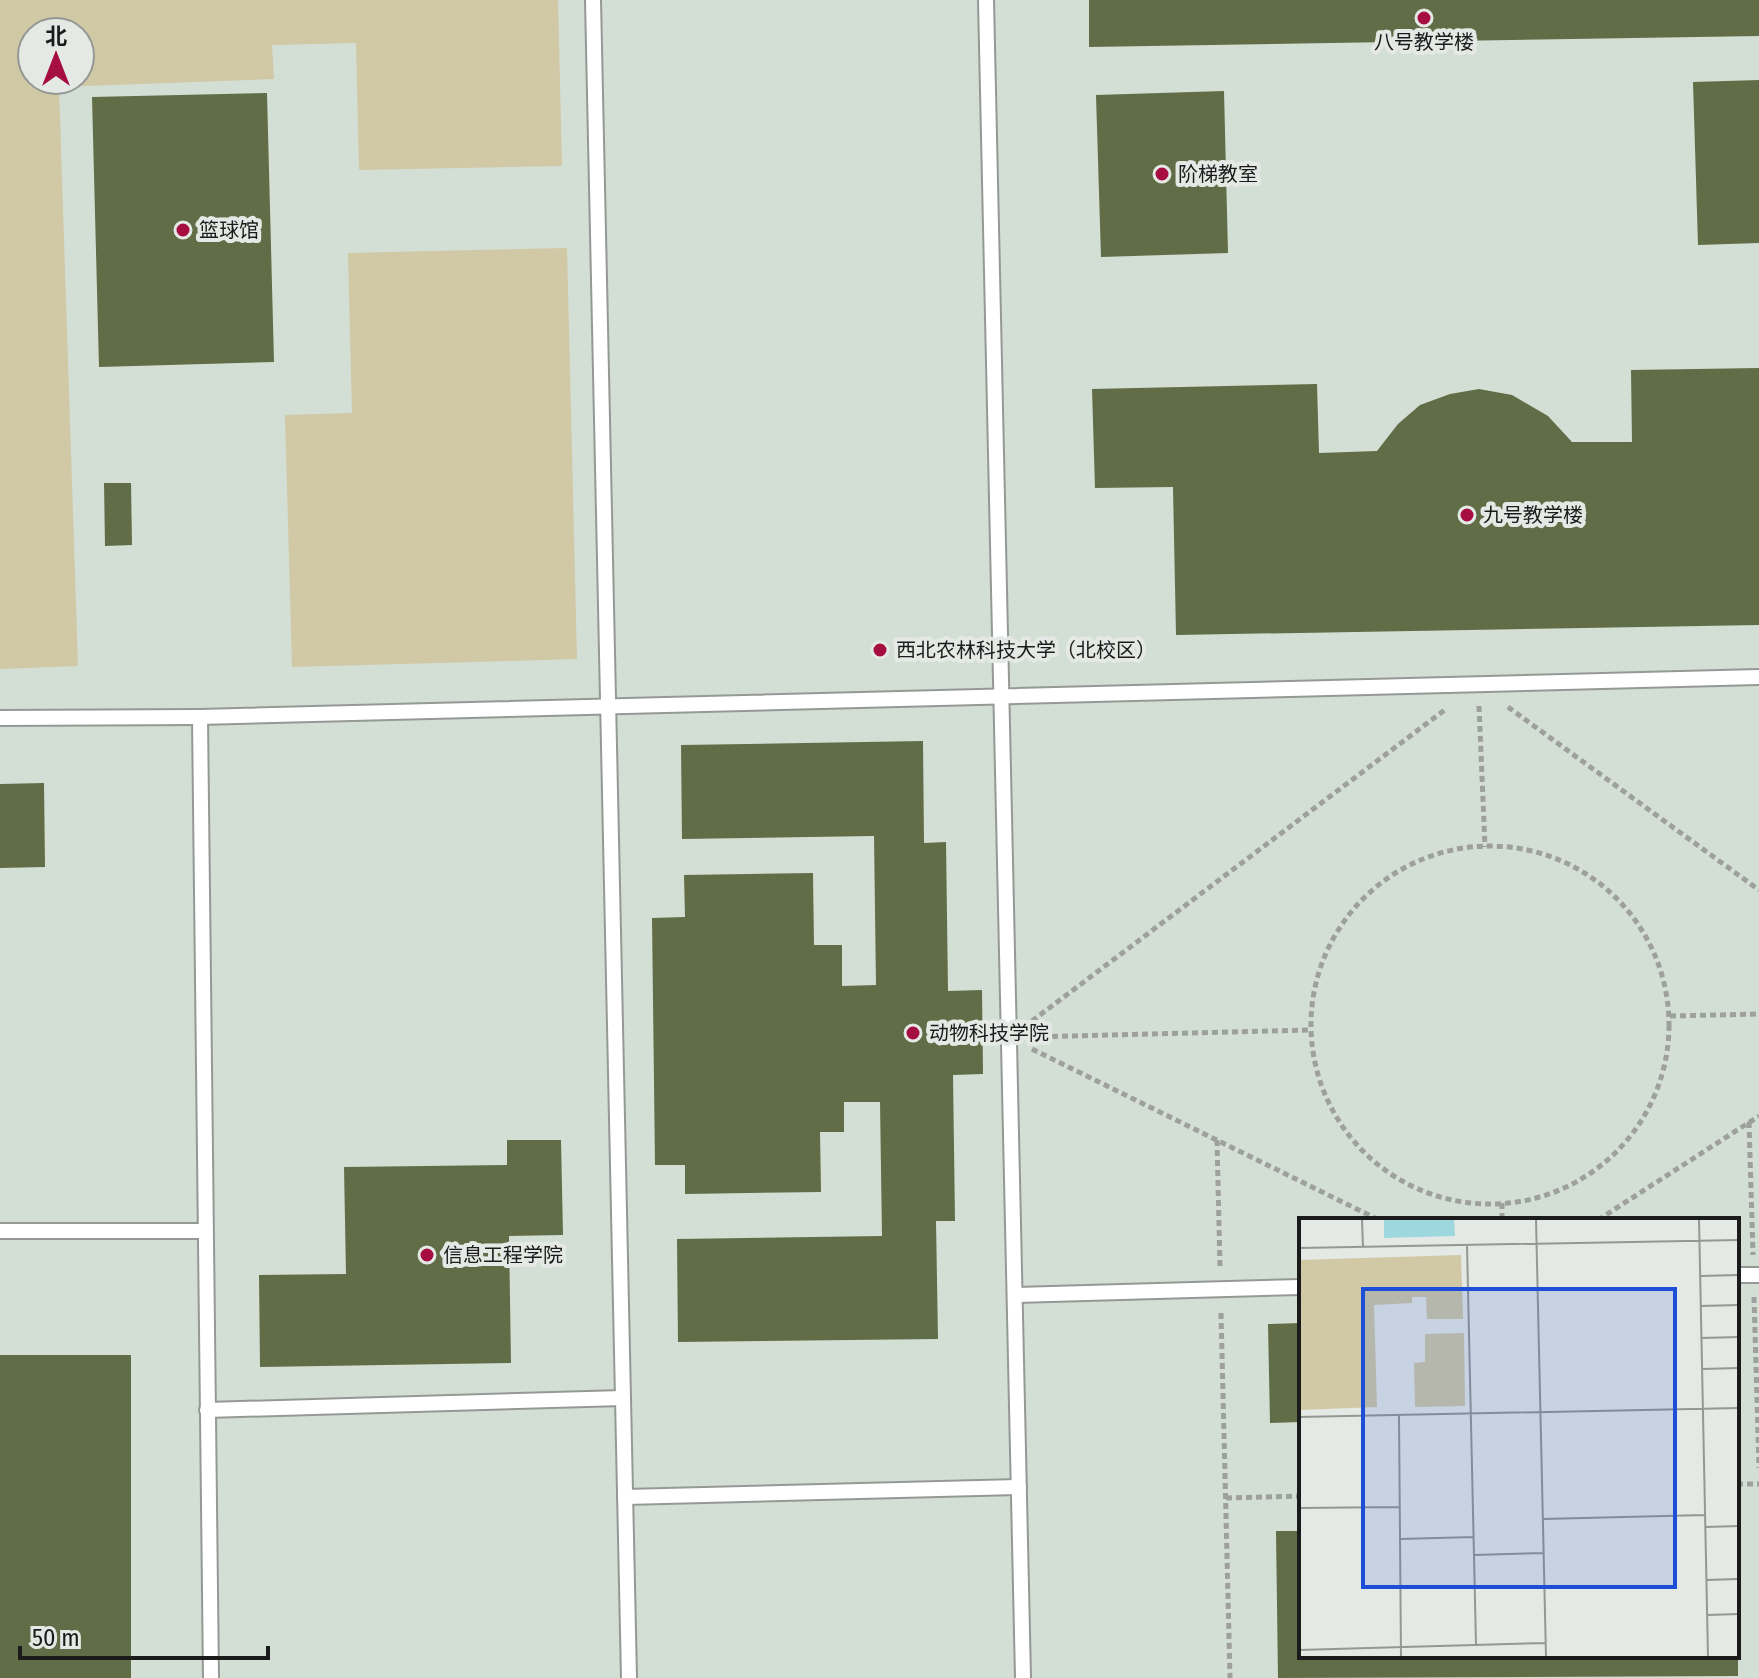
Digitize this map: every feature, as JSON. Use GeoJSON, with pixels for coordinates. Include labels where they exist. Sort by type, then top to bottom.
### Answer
{"type":"FeatureCollection","features":[{"type":"Feature","properties":{"kind":"lane"},"geometry":{"type":"LineString","coordinates":[[593,0],[629,1678]]}},
{"type":"Feature","properties":{"kind":"lane"},"geometry":{"type":"LineString","coordinates":[[986,0],[1023,1678]]}},
{"type":"Feature","properties":{"kind":"lane"},"geometry":{"type":"LineString","coordinates":[[0,718],[200,717],[1759,677]]}},
{"type":"Feature","properties":{"kind":"lane"},"geometry":{"type":"LineString","coordinates":[[200,717],[211,1678]]}},
{"type":"Feature","properties":{"kind":"lane"},"geometry":{"type":"LineString","coordinates":[[0,1231],[205,1231]]}},
{"type":"Feature","properties":{"kind":"lane"},"geometry":{"type":"LineString","coordinates":[[1015,1295],[1299,1287]]}},
{"type":"Feature","properties":{"kind":"lane"},"geometry":{"type":"LineString","coordinates":[[207,1410],[623,1398]]}},
{"type":"Feature","properties":{"kind":"lane"},"geometry":{"type":"LineString","coordinates":[[625,1497],[1019,1487]]}},
{"type":"Feature","properties":{"kind":"path"},"geometry":{"type":"LineString","coordinates":[[1479,685],[1485,847]]}},
{"type":"Feature","properties":{"kind":"path"},"geometry":{"type":"LineString","coordinates":[[1479,685],[1759,890]]}},
{"type":"Feature","properties":{"kind":"path"},"geometry":{"type":"LineString","coordinates":[[1009,1038],[1479,685]]}},
{"type":"Feature","properties":{"kind":"path"},"geometry":{"type":"LineString","coordinates":[[1485,847],[1521,848],[1567,863],[1608,889],[1640,925],[1661,969],[1670,1016],[1664,1074],[1639,1127],[1598,1169],[1547,1196],[1489,1205],[1431,1195],[1379,1167],[1340,1124],[1315,1072],[1310,1014],[1323,957],[1347,915],[1382,881],[1425,858],[1485,847]]}},
{"type":"Feature","properties":{"kind":"path"},"geometry":{"type":"LineString","coordinates":[[1670,1016],[1759,1014]]}},
{"type":"Feature","properties":{"kind":"path"},"geometry":{"type":"LineString","coordinates":[[1009,1038],[1311,1030]]}},
{"type":"Feature","properties":{"kind":"path"},"geometry":{"type":"LineString","coordinates":[[1009,1038],[1375,1218]]}},
{"type":"Feature","properties":{"kind":"path"},"geometry":{"type":"LineString","coordinates":[[1601,1218],[1759,1116]]}},
{"type":"Feature","properties":{"kind":"path"},"geometry":{"type":"LineString","coordinates":[[1217,1140],[1230,1678]]}},
{"type":"Feature","properties":{"kind":"path"},"geometry":{"type":"LineString","coordinates":[[1502,1203],[1502,1218]]}},
{"type":"Feature","properties":{"kind":"path"},"geometry":{"type":"LineString","coordinates":[[1226,1498],[1299,1496]]}},
{"type":"Feature","properties":{"kind":"shaded area","name":"西北农林科技大学（北校区）"},"geometry":{"type":"Polygon","coordinates":[[[0,0],[1759,0],[1759,1678],[0,1678],[0,0]]]}},
{"type":"Feature","properties":{"kind":"shaded area"},"geometry":{"type":"Polygon","coordinates":[[[0,0],[558,0],[562,166],[359,170],[356,43],[272,45],[274,79],[96,86],[96,16],[16,16],[16,96],[59,96],[78,666],[0,669],[0,0]]]}},
{"type":"Feature","properties":{"kind":"shaded area"},"geometry":{"type":"Polygon","coordinates":[[[567,248],[577,659],[292,667],[285,415],[352,413],[348,253],[567,248]]]}},
{"type":"Feature","properties":{"kind":"building","name":"八号教学楼"},"geometry":{"type":"Polygon","coordinates":[[[1089,0],[1759,0],[1759,36],[1089,47],[1089,0]]]}},
{"type":"Feature","properties":{"kind":"building"},"geometry":{"type":"Polygon","coordinates":[[[1759,80],[1759,243],[1698,245],[1693,82],[1759,80]]]}},
{"type":"Feature","properties":{"kind":"building","name":"阶梯教室"},"geometry":{"type":"Polygon","coordinates":[[[1224,91],[1228,253],[1101,257],[1096,95],[1224,91]]]}},
{"type":"Feature","properties":{"kind":"building","name":"篮球馆"},"geometry":{"type":"Polygon","coordinates":[[[267,93],[274,362],[99,367],[92,97],[267,93]]]}},
{"type":"Feature","properties":{"kind":"building","name":"九号教学楼"},"geometry":{"type":"Polygon","coordinates":[[[1759,368],[1759,625],[1176,635],[1173,487],[1095,488],[1092,389],[1317,384],[1319,453],[1377,451],[1398,424],[1420,405],[1450,394],[1479,389],[1512,395],[1548,416],[1572,442],[1632,442],[1631,370],[1759,368]]]}},
{"type":"Feature","properties":{"kind":"building"},"geometry":{"type":"Polygon","coordinates":[[[104,483],[131,483],[132,545],[105,546],[104,483]]]}},
{"type":"Feature","properties":{"kind":"building","name":"动物科技学院"},"geometry":{"type":"Polygon","coordinates":[[[923,741],[924,843],[946,842],[948,991],[982,990],[983,1074],[953,1075],[955,1221],[936,1221],[938,1339],[678,1342],[677,1239],[882,1236],[880,1102],[844,1102],[844,1132],[820,1132],[821,1192],[685,1194],[685,1165],[655,1165],[652,918],[685,917],[684,875],[813,873],[814,945],[842,945],[842,986],[876,985],[874,836],[682,839],[681,745],[923,741]]]}},
{"type":"Feature","properties":{"kind":"building"},"geometry":{"type":"Polygon","coordinates":[[[44,783],[45,867],[0,868],[0,784],[44,783]]]}},
{"type":"Feature","properties":{"kind":"building","name":"信息工程学院"},"geometry":{"type":"Polygon","coordinates":[[[507,1140],[561,1140],[563,1235],[509,1236],[511,1363],[260,1367],[259,1275],[346,1274],[344,1167],[507,1165],[507,1140]]]}},
{"type":"Feature","properties":{"kind":"building"},"geometry":{"type":"Polygon","coordinates":[[[1299,1323],[1299,1422],[1270,1423],[1268,1324],[1299,1323]]]}},
{"type":"Feature","properties":{"kind":"building"},"geometry":{"type":"Polygon","coordinates":[[[0,1355],[131,1355],[131,1678],[0,1678],[0,1355]]]}},
{"type":"Feature","properties":{"kind":"building"},"geometry":{"type":"Polygon","coordinates":[[[1276,1531],[1299,1531],[1299,1658],[1738,1658],[1738,1676],[1278,1678],[1276,1531]]]}},
{"type":"Feature","properties":{"kind":"place","name":"八号教学楼"},"geometry":{"type":"Point","coordinates":[1424,18]}},
{"type":"Feature","properties":{"kind":"place","name":"阶梯教室"},"geometry":{"type":"Point","coordinates":[1162,174]}},
{"type":"Feature","properties":{"kind":"place","name":"篮球馆"},"geometry":{"type":"Point","coordinates":[183,230]}},
{"type":"Feature","properties":{"kind":"place","name":"九号教学楼"},"geometry":{"type":"Point","coordinates":[1467,515]}},
{"type":"Feature","properties":{"kind":"place","name":"西北农林科技大学（北校区）"},"geometry":{"type":"Point","coordinates":[880,650]}},
{"type":"Feature","properties":{"kind":"place","name":"动物科技学院"},"geometry":{"type":"Point","coordinates":[913,1033]}},
{"type":"Feature","properties":{"kind":"place","name":"信息工程学院"},"geometry":{"type":"Point","coordinates":[427,1255]}}]}
